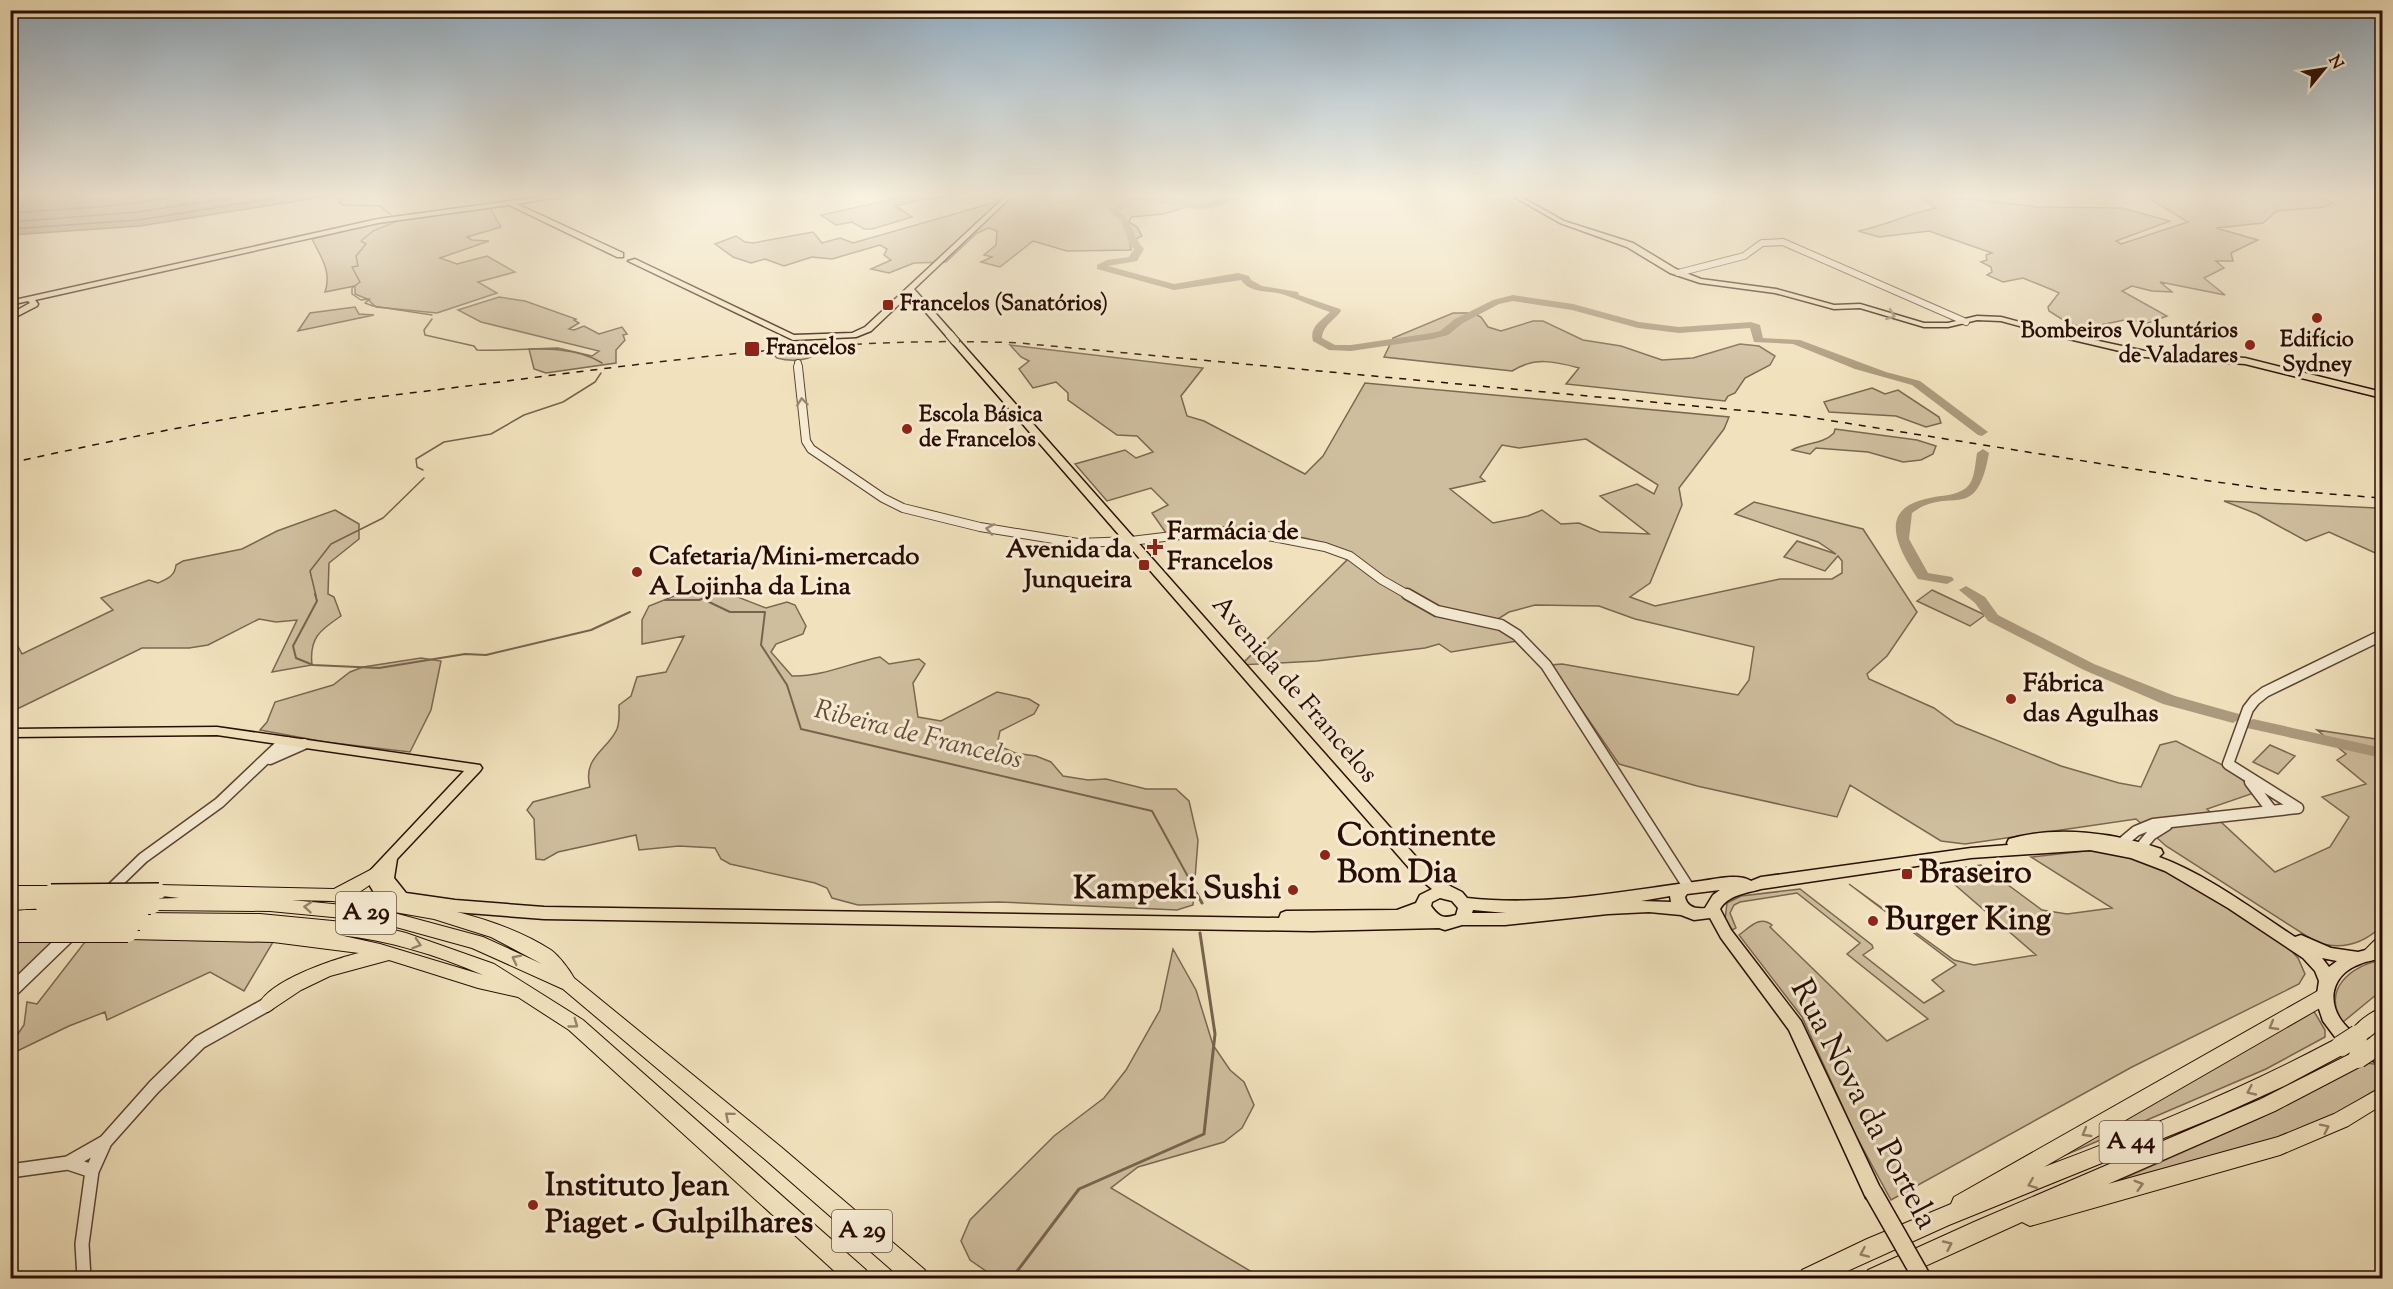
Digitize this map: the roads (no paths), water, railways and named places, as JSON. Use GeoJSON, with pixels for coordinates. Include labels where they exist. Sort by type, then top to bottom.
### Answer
{"type":"FeatureCollection","features":[{"type":"Feature","properties":{"kind":"highway"},"geometry":{"type":"LineString","coordinates":[[333,896],[355,887],[374,874]]}},
{"type":"Feature","properties":{"kind":"highway","name":"A 29"},"geometry":{"type":"LineString","coordinates":[[10,892],[48,898],[333,896],[434,912],[497,932],[546,956],[569,984],[774,1154],[917,1278]]}},
{"type":"Feature","properties":{"kind":"highway","name":"A 29"},"geometry":{"type":"LineString","coordinates":[[10,904],[48,898]]}},
{"type":"Feature","properties":{"kind":"highway","name":"A 29"},"geometry":{"type":"LineString","coordinates":[[155,898],[374,914],[477,942],[569,984]]}},
{"type":"Feature","properties":{"kind":"highway","name":"A 29"},"geometry":{"type":"LineString","coordinates":[[16,926],[134,926],[260,921],[374,932],[406,940],[488,969],[582,1030],[858,1278]]}},
{"type":"Feature","properties":{"kind":"highway","name":"A 29"},"geometry":{"type":"LineString","coordinates":[[134,926],[336,941],[392,953],[479,983],[526,992]]}},
{"type":"Feature","properties":{"kind":"highway"},"geometry":{"type":"LineString","coordinates":[[268,1004],[293,985],[322,972],[358,959],[392,953]]}},
{"type":"Feature","properties":{"kind":"highway"},"geometry":{"type":"LineString","coordinates":[[1917,1229],[2314,1003],[2326,989]]}},
{"type":"Feature","properties":{"kind":"highway","name":"A 44"},"geometry":{"type":"LineString","coordinates":[[1810,1278],[1917,1229],[2243,1095],[2340,1046],[2382,1016]]}},
{"type":"Feature","properties":{"kind":"highway","name":"A 44"},"geometry":{"type":"LineString","coordinates":[[1876,1278],[2268,1104],[2380,1048]]}},
{"type":"Feature","properties":{"kind":"highway"},"geometry":{"type":"LineString","coordinates":[[1982,1229],[2280,1146],[2341,1120],[2382,1095]]}},
{"type":"Feature","properties":{"kind":"main road"},"geometry":{"type":"LineString","coordinates":[[10,303],[224,255]]}},
{"type":"Feature","properties":{"kind":"main road"},"geometry":{"type":"LineString","coordinates":[[620,255],[614,260],[632,261],[793,338],[861,333],[946,255]]}},
{"type":"Feature","properties":{"kind":"main road"},"geometry":{"type":"LineString","coordinates":[[1647,255],[1678,273],[1700,281],[1783,292],[1834,307],[1863,306],[1924,325],[1948,325],[1977,318],[2001,319],[2145,354],[2245,361],[2382,394]]}},
{"type":"Feature","properties":{"kind":"main road","name":"Avenida de Francelos"},"geometry":{"type":"LineString","coordinates":[[910,289],[1421,872],[1460,905]]}},
{"type":"Feature","properties":{"kind":"main road"},"geometry":{"type":"LineString","coordinates":[[900,298],[916,297]]}},
{"type":"Feature","properties":{"kind":"main road"},"geometry":{"type":"LineString","coordinates":[[10,318],[34,304],[31,299]]}},
{"type":"Feature","properties":{"kind":"main road"},"geometry":{"type":"LineString","coordinates":[[10,733],[217,731],[475,768],[374,874],[377,886],[383,895],[455,906],[544,913],[1354,925],[1439,922],[1452,924],[1460,905]]}},
{"type":"Feature","properties":{"kind":"main road"},"geometry":{"type":"LineString","coordinates":[[1971,853],[2001,845],[2057,837],[2090,837],[2132,846],[2197,874],[2315,949],[2373,952]]}},
{"type":"Feature","properties":{"kind":"main road"},"geometry":{"type":"LineString","coordinates":[[1196,922],[1236,918],[1397,916],[1426,902],[1439,892],[1460,905],[1505,919],[1649,906],[1707,914],[1737,889],[1761,883],[1971,853],[2071,846],[2132,846],[2210,890],[2299,947],[2316,960],[2326,989]]}},
{"type":"Feature","properties":{"kind":"main road"},"geometry":{"type":"LineString","coordinates":[[390,859],[386,879],[400,896]]}},
{"type":"Feature","properties":{"kind":"main road","name":"Avenida de Francelos"},"geometry":{"type":"LineString","coordinates":[[1421,872],[1426,902]]}},
{"type":"Feature","properties":{"kind":"main road"},"geometry":{"type":"LineString","coordinates":[[1460,905],[1515,909],[1726,884],[1761,883]]}},
{"type":"Feature","properties":{"kind":"main road"},"geometry":{"type":"LineString","coordinates":[[1688,889],[1709,896],[1713,907]]}},
{"type":"Feature","properties":{"kind":"main road"},"geometry":{"type":"LineString","coordinates":[[1688,889],[1677,900],[1690,912]]}},
{"type":"Feature","properties":{"kind":"main road"},"geometry":{"type":"LineString","coordinates":[[1426,902],[1428,916],[1439,922]]}},
{"type":"Feature","properties":{"kind":"main road","name":"Rua Nova da Portela"},"geometry":{"type":"LineString","coordinates":[[1713,907],[1726,934],[1795,1026],[1873,1192],[1922,1278]]}},
{"type":"Feature","properties":{"kind":"main road","name":"Rua Nova da Portela"},"geometry":{"type":"LineString","coordinates":[[1690,912],[1726,934]]}},
{"type":"Feature","properties":{"kind":"main road"},"geometry":{"type":"LineString","coordinates":[[2373,952],[2340,968],[2326,989],[2323,1005],[2335,1027],[2362,1047],[2380,1048]]}},
{"type":"Feature","properties":{"kind":"street"},"geometry":{"type":"LineString","coordinates":[[1678,273],[1745,255]]}},
{"type":"Feature","properties":{"kind":"street"},"geometry":{"type":"LineString","coordinates":[[1813,255],[1966,322]]}},
{"type":"Feature","properties":{"kind":"street"},"geometry":{"type":"LineString","coordinates":[[798,363],[806,441],[811,449],[883,498],[903,508],[944,519],[1078,543],[1131,541],[1214,531],[1247,531],[1308,543],[1350,556],[1382,580],[1437,611],[1501,626],[1517,635],[1546,665],[1688,889]]}},
{"type":"Feature","properties":{"kind":"street"},"geometry":{"type":"LineString","coordinates":[[2132,846],[2145,826],[2298,808],[2228,764],[2248,709],[2265,692],[2382,635]]}},
{"type":"Feature","properties":{"kind":"street"},"geometry":{"type":"LineString","coordinates":[[270,739],[273,755]]}},
{"type":"Feature","properties":{"kind":"street"},"geometry":{"type":"LineString","coordinates":[[10,992],[49,957],[135,864],[191,825],[287,742]]}},
{"type":"Feature","properties":{"kind":"street"},"geometry":{"type":"LineString","coordinates":[[273,755],[304,744]]}},
{"type":"Feature","properties":{"kind":"street"},"geometry":{"type":"LineString","coordinates":[[2242,774],[2272,811]]}},
{"type":"Feature","properties":{"kind":"street"},"geometry":{"type":"LineString","coordinates":[[2132,846],[2157,830],[2178,822]]}},
{"type":"Feature","properties":{"kind":"street"},"geometry":{"type":"LineString","coordinates":[[84,1278],[82,1244],[92,1171],[105,1142],[154,1087],[200,1042],[268,1004]]}},
{"type":"Feature","properties":{"kind":"street"},"geometry":{"type":"LineString","coordinates":[[10,1171],[68,1163],[105,1142]]}},
{"type":"Feature","properties":{"kind":"street"},"geometry":{"type":"LineString","coordinates":[[68,1163],[92,1171]]}},
{"type":"Feature","properties":{"kind":"waterway","name":"Ribeira de Francelos"},"geometry":{"type":"LineString","coordinates":[[357,255],[358,266],[352,267],[360,282],[352,288],[352,294],[361,300],[370,299],[365,303],[373,306],[432,315]]}},
{"type":"Feature","properties":{"kind":"waterway"},"geometry":{"type":"LineString","coordinates":[[1134,255],[1134,259],[1110,262],[1100,267],[1174,287],[1238,276],[1246,278],[1246,281],[1259,288],[1295,294],[1291,295],[1336,311],[1318,329],[1317,334],[1317,339],[1333,348],[1351,348],[1444,333],[1459,321],[1496,302],[1513,298],[1573,307],[1638,325],[1679,330],[1751,325],[1756,327],[1758,340],[1796,342],[1859,367],[1881,373]]}},
{"type":"Feature","properties":{"kind":"waterway","name":"Ribeira de Francelos"},"geometry":{"type":"LineString","coordinates":[[432,319],[424,330],[425,335],[474,346],[477,350],[558,350],[588,356],[602,363]]}},
{"type":"Feature","properties":{"kind":"waterway","name":"Ribeira de Francelos"},"geometry":{"type":"LineString","coordinates":[[423,470],[417,467],[416,459],[444,442],[491,434],[524,415],[563,402],[595,382],[601,373]]}},
{"type":"Feature","properties":{"kind":"waterway"},"geometry":{"type":"LineString","coordinates":[[1889,375],[1916,383],[1982,432]]}},
{"type":"Feature","properties":{"kind":"waterway"},"geometry":{"type":"LineString","coordinates":[[1947,580],[1923,576],[1902,539],[1906,512],[1913,506],[1953,498],[1970,491],[1978,478],[1983,453]]}},
{"type":"Feature","properties":{"kind":"waterway","name":"Ribeira de Francelos"},"geometry":{"type":"LineString","coordinates":[[316,596],[310,571],[331,544],[383,518],[424,478]]}},
{"type":"Feature","properties":{"kind":"waterway"},"geometry":{"type":"LineString","coordinates":[[1966,590],[1980,600],[1993,618],[2089,667],[2169,700],[2233,718]]}},
{"type":"Feature","properties":{"kind":"waterway","name":"Ribeira de Francelos"},"geometry":{"type":"LineString","coordinates":[[315,594],[317,601],[293,646],[296,658],[313,665],[379,668],[465,654],[486,655],[591,630],[630,612]]}},
{"type":"Feature","properties":{"kind":"waterway","name":"Ribeira de Francelos"},"geometry":{"type":"LineString","coordinates":[[665,600],[699,600],[710,596],[709,602],[730,612],[765,612],[761,645],[787,685],[801,729],[1152,811],[1198,895]]}},
{"type":"Feature","properties":{"kind":"waterway"},"geometry":{"type":"LineString","coordinates":[[2253,724],[2382,753]]}},
{"type":"Feature","properties":{"kind":"waterway","name":"Ribeira de Francelos"},"geometry":{"type":"LineString","coordinates":[[1197,894],[1202,903]]}},
{"type":"Feature","properties":{"kind":"waterway","name":"Ribeira de Francelos"},"geometry":{"type":"LineString","coordinates":[[1012,1278],[1079,1189],[1204,1134],[1215,1034],[1200,933]]}},
{"type":"Feature","properties":{"kind":"railway"},"geometry":{"type":"LineString","coordinates":[[10,463],[225,419],[364,399],[781,349],[900,342],[959,342],[1019,343],[1802,416],[2203,480],[2267,489],[2382,498]]}},
{"type":"Feature","properties":{"kind":"place","name":"Francelos (Sanatórios)"},"geometry":{"type":"Point","coordinates":[888,305]}},
{"type":"Feature","properties":{"kind":"place","name":"Edifício Sydney"},"geometry":{"type":"Point","coordinates":[2317,318]}},
{"type":"Feature","properties":{"kind":"place","name":"Bombeiros Voluntários de Valadares"},"geometry":{"type":"Point","coordinates":[2250,345]}},
{"type":"Feature","properties":{"kind":"place","name":"Francelos"},"geometry":{"type":"Point","coordinates":[752,349]}},
{"type":"Feature","properties":{"kind":"place","name":"Escola Básica de Francelos"},"geometry":{"type":"Point","coordinates":[907,429]}},
{"type":"Feature","properties":{"kind":"place","name":"Farmácia de Francelos"},"geometry":{"type":"Point","coordinates":[1155,547]}},
{"type":"Feature","properties":{"kind":"place","name":"Avenida da Junqueira"},"geometry":{"type":"Point","coordinates":[1144,565]}},
{"type":"Feature","properties":{"kind":"place","name":"Cafetaria/Mini-mercado A Lojinha da Lina"},"geometry":{"type":"Point","coordinates":[637,572]}},
{"type":"Feature","properties":{"kind":"place","name":"Fábrica das Agulhas"},"geometry":{"type":"Point","coordinates":[2011,699]}},
{"type":"Feature","properties":{"kind":"place","name":"Continente Bom Dia"},"geometry":{"type":"Point","coordinates":[1325,855]}},
{"type":"Feature","properties":{"kind":"place","name":"Braseiro"},"geometry":{"type":"Point","coordinates":[1907,874]}},
{"type":"Feature","properties":{"kind":"place","name":"Kampeki Sushi"},"geometry":{"type":"Point","coordinates":[1293,890]}},
{"type":"Feature","properties":{"kind":"place","name":"Burger King"},"geometry":{"type":"Point","coordinates":[1873,921]}},
{"type":"Feature","properties":{"kind":"place","name":"Instituto Jean Piaget - Gulpilhares"},"geometry":{"type":"Point","coordinates":[533,1205]}}]}
